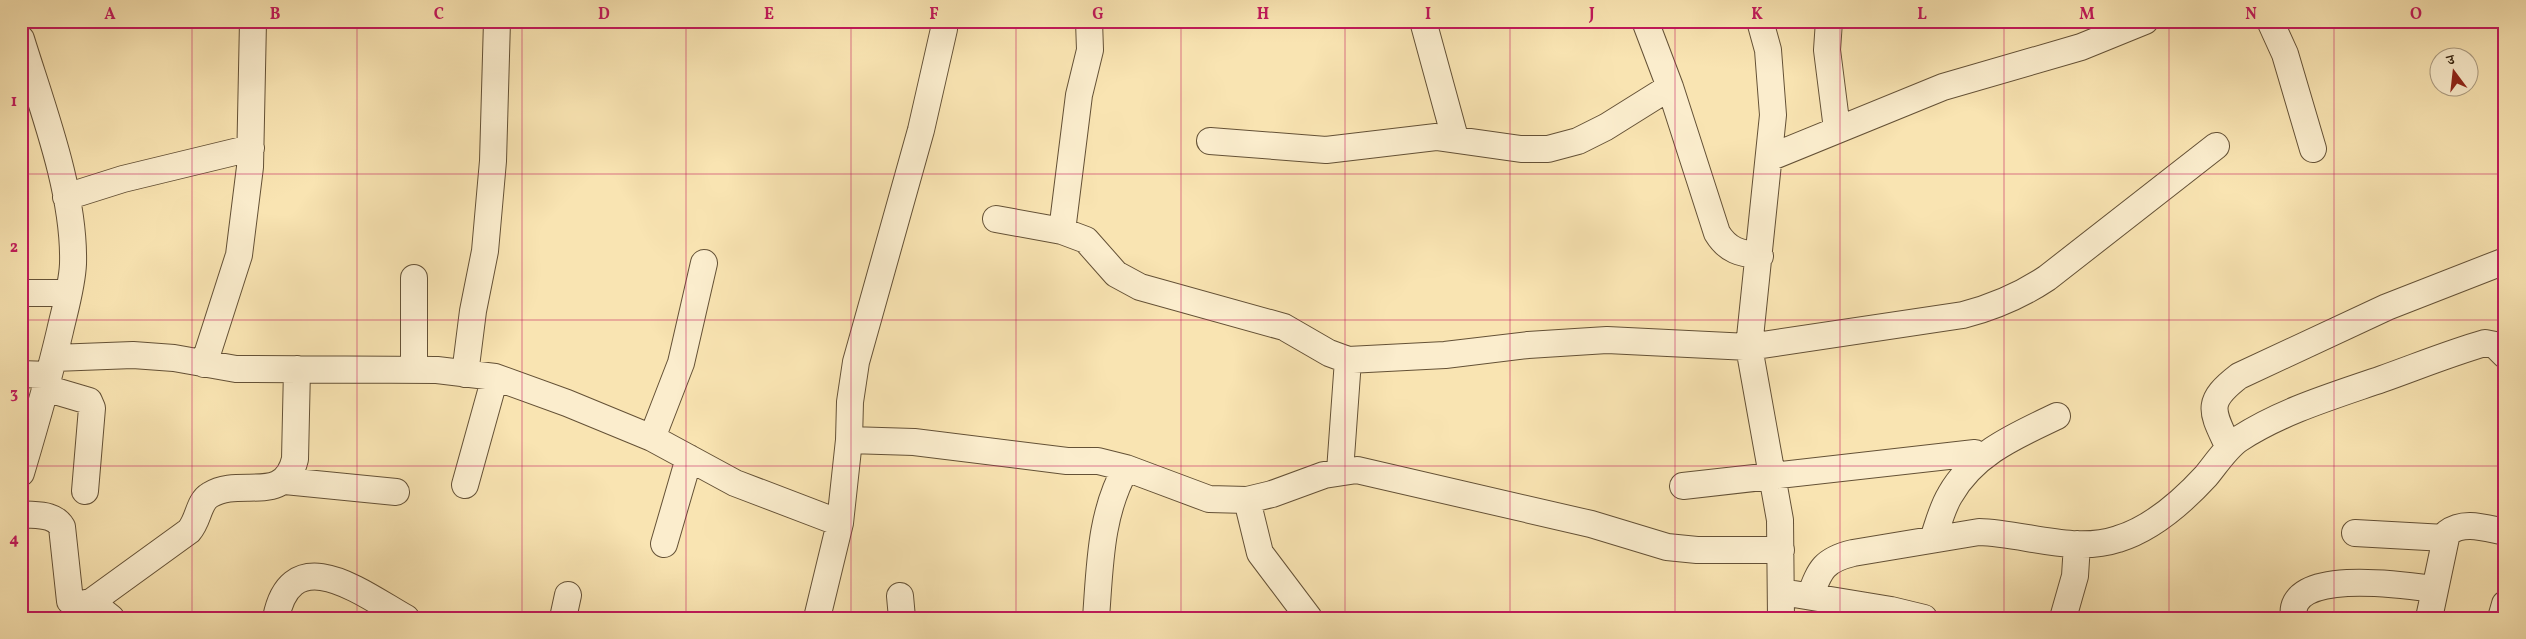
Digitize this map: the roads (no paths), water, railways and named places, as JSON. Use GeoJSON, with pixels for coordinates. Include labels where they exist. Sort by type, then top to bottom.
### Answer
{"type":"FeatureCollection","features":[{"type":"Feature","properties":{"kind":"street"},"geometry":{"type":"LineString","coordinates":[[204,364],[239,255],[250,148],[253,21]]}},
{"type":"Feature","properties":{"kind":"street"},"geometry":{"type":"LineString","coordinates":[[465,374],[473,311],[485,251],[493,161],[497,21]]}},
{"type":"Feature","properties":{"kind":"street"},"geometry":{"type":"LineString","coordinates":[[1062,231],[1079,95],[1090,50],[1089,21]]}},
{"type":"Feature","properties":{"kind":"street"},"geometry":{"type":"LineString","coordinates":[[1423,21],[1455,138]]}},
{"type":"Feature","properties":{"kind":"street"},"geometry":{"type":"LineString","coordinates":[[1645,21],[1670,87],[1717,234],[1724,245],[1736,252],[1760,256]]}},
{"type":"Feature","properties":{"kind":"street"},"geometry":{"type":"LineString","coordinates":[[1760,21],[1768,50],[1773,115],[1760,256],[1749,347],[1780,520],[1782,618]]}},
{"type":"Feature","properties":{"kind":"street"},"geometry":{"type":"LineString","coordinates":[[1830,21],[1827,50],[1836,129]]}},
{"type":"Feature","properties":{"kind":"street"},"geometry":{"type":"LineString","coordinates":[[1769,158],[1836,129],[1943,87],[2081,47],[2145,21]]}},
{"type":"Feature","properties":{"kind":"street"},"geometry":{"type":"LineString","coordinates":[[2270,21],[2287,62],[2313,149]]}},
{"type":"Feature","properties":{"kind":"street"},"geometry":{"type":"LineString","coordinates":[[817,618],[840,523],[850,440],[850,402],[856,362],[921,130],[944,30]]}},
{"type":"Feature","properties":{"kind":"street"},"geometry":{"type":"LineString","coordinates":[[21,39],[57,156],[70,216],[73,264],[49,374],[21,473]]}},
{"type":"Feature","properties":{"kind":"street"},"geometry":{"type":"LineString","coordinates":[[1210,141],[1326,150],[1436,137],[1455,138],[1521,149],[1548,148],[1578,140],[1606,127],[1670,87]]}},
{"type":"Feature","properties":{"kind":"street"},"geometry":{"type":"LineString","coordinates":[[996,219],[1062,231],[1086,240],[1116,274],[1140,287],[1284,327],[1329,353],[1348,360],[1445,355],[1528,344],[1607,340],[1749,347],[1963,315],[1991,308],[2021,295],[2047,278],[2216,146]]}},
{"type":"Feature","properties":{"kind":"street"},"geometry":{"type":"LineString","coordinates":[[66,197],[122,179],[250,148]]}},
{"type":"Feature","properties":{"kind":"street"},"geometry":{"type":"LineString","coordinates":[[2229,448],[2215,418],[2214,405],[2224,388],[2240,376],[2386,307],[2505,261]]}},
{"type":"Feature","properties":{"kind":"street"},"geometry":{"type":"LineString","coordinates":[[652,438],[681,362],[704,263]]}},
{"type":"Feature","properties":{"kind":"street"},"geometry":{"type":"LineString","coordinates":[[414,278],[414,370]]}},
{"type":"Feature","properties":{"kind":"street"},"geometry":{"type":"LineString","coordinates":[[21,292],[68,293]]}},
{"type":"Feature","properties":{"kind":"street"},"geometry":{"type":"LineString","coordinates":[[1810,596],[1819,572],[1837,557],[1962,533],[1998,533],[2077,544],[2116,540],[2136,533],[2165,513],[2204,478],[2229,448],[2253,430],[2300,407],[2479,345],[2491,343],[2505,354]]}},
{"type":"Feature","properties":{"kind":"street"},"geometry":{"type":"LineString","coordinates":[[21,374],[49,374],[134,355],[174,358],[236,369],[414,370],[495,377],[567,403],[652,438],[735,483],[840,523]]}},
{"type":"Feature","properties":{"kind":"street"},"geometry":{"type":"LineString","coordinates":[[1340,470],[1348,360]]}},
{"type":"Feature","properties":{"kind":"street"},"geometry":{"type":"LineString","coordinates":[[285,481],[292,474],[295,459],[296,369]]}},
{"type":"Feature","properties":{"kind":"street"},"geometry":{"type":"LineString","coordinates":[[49,374],[89,401],[92,408],[85,491]]}},
{"type":"Feature","properties":{"kind":"street"},"geometry":{"type":"LineString","coordinates":[[465,485],[495,377]]}},
{"type":"Feature","properties":{"kind":"street"},"geometry":{"type":"LineString","coordinates":[[1933,539],[1949,496],[1962,477],[1980,458],[2003,442],[2057,416]]}},
{"type":"Feature","properties":{"kind":"street"},"geometry":{"type":"LineString","coordinates":[[850,440],[914,442],[1067,461],[1098,461],[1126,468],[1209,499],[1247,500],[1340,470],[1357,470],[1591,524],[1667,547],[1780,550]]}},
{"type":"Feature","properties":{"kind":"street"},"geometry":{"type":"LineString","coordinates":[[1683,486],[1975,453]]}},
{"type":"Feature","properties":{"kind":"street"},"geometry":{"type":"LineString","coordinates":[[664,544],[689,458]]}},
{"type":"Feature","properties":{"kind":"street"},"geometry":{"type":"LineString","coordinates":[[1096,618],[1106,518],[1114,490],[1126,468]]}},
{"type":"Feature","properties":{"kind":"street"},"geometry":{"type":"LineString","coordinates":[[21,514],[52,517],[59,522],[62,527],[70,601],[76,605],[101,610],[189,531],[196,523],[202,502],[209,495],[222,490],[272,485],[285,481],[396,492]]}},
{"type":"Feature","properties":{"kind":"street"},"geometry":{"type":"LineString","coordinates":[[1247,500],[1260,553],[1310,618]]}},
{"type":"Feature","properties":{"kind":"street"},"geometry":{"type":"LineString","coordinates":[[2430,618],[2446,533],[2466,525],[2505,532]]}},
{"type":"Feature","properties":{"kind":"street"},"geometry":{"type":"LineString","coordinates":[[2355,533],[2445,538]]}},
{"type":"Feature","properties":{"kind":"street"},"geometry":{"type":"LineString","coordinates":[[2064,618],[2075,576],[2077,544]]}},
{"type":"Feature","properties":{"kind":"street"},"geometry":{"type":"LineString","coordinates":[[276,618],[281,597],[287,588],[298,582],[323,576],[336,579],[370,596],[406,618]]}},
{"type":"Feature","properties":{"kind":"street"},"geometry":{"type":"LineString","coordinates":[[2294,618],[2294,604],[2297,597],[2315,587],[2388,583],[2434,589]]}},
{"type":"Feature","properties":{"kind":"street"},"geometry":{"type":"LineString","coordinates":[[1781,592],[1908,616]]}},
{"type":"Feature","properties":{"kind":"street"},"geometry":{"type":"LineString","coordinates":[[2501,618],[2505,604]]}}]}
